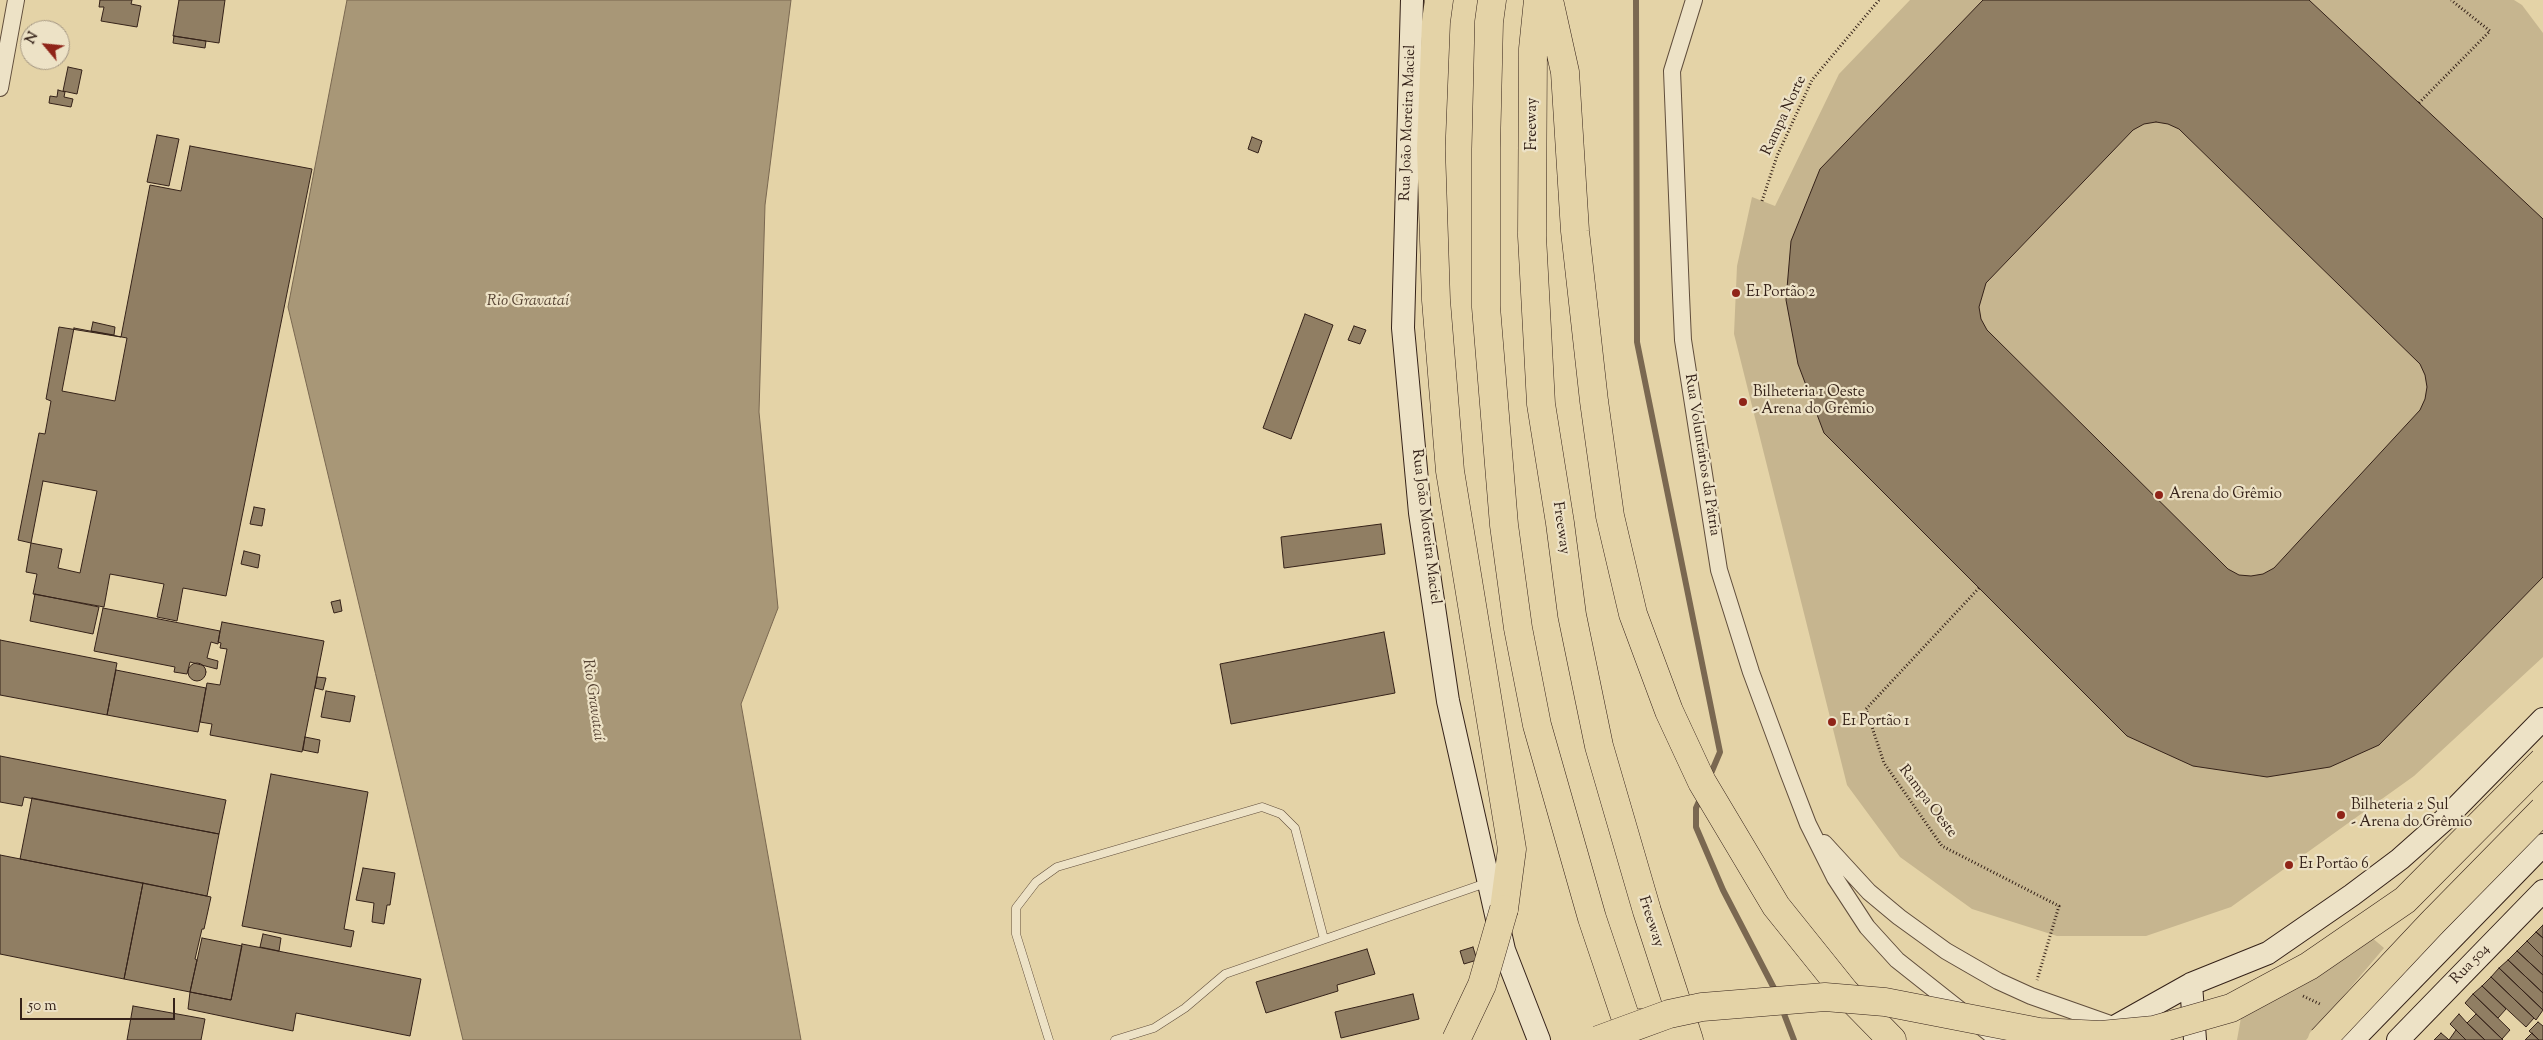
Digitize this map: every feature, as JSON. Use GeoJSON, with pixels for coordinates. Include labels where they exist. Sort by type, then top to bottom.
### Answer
{"type":"FeatureCollection","features":[{"type":"Feature","properties":{"kind":"highway"},"geometry":{"type":"LineString","coordinates":[[1439,0],[1436,22],[1431,148],[1436,300],[1450,471],[1512,849],[1504,909],[1482,985],[1456,1040]]}},
{"type":"Feature","properties":{"kind":"highway"},"geometry":{"type":"LineString","coordinates":[[1492,0],[1486,149],[1486,307],[1504,525],[1518,628],[1537,724],[1592,918],[1637,1032]]}},
{"type":"Feature","properties":{"kind":"highway","name":"Freeway"},"geometry":{"type":"LineString","coordinates":[[1538,0],[1533,48],[1532,236],[1541,404],[1560,523],[1572,615],[1599,746],[1646,911],[1689,1040]]}},
{"type":"Feature","properties":{"kind":"highway"},"geometry":{"type":"LineString","coordinates":[[1548,0],[1565,72],[1575,231],[1594,401],[1610,516],[1633,614],[1669,711],[1702,782],[1776,906],[1845,992],[1892,1040]]}},
{"type":"Feature","properties":{"kind":"highway"},"geometry":{"type":"LineString","coordinates":[[1598,1040],[1637,1032],[1702,1007],[1825,996],[1885,1002],[2039,1032],[2101,1035],[2154,1030],[2231,1008],[2309,966],[2406,900],[2543,761]]}},
{"type":"Feature","properties":{"kind":"highway"},"geometry":{"type":"LineString","coordinates":[[2322,1040],[2432,923],[2543,810]]}},
{"type":"Feature","properties":{"kind":"highway"},"geometry":{"type":"LineString","coordinates":[[1637,1032],[1679,1040]]}},
{"type":"Feature","properties":{"kind":"main road","name":"Rua João Moreira Maciel"},"geometry":{"type":"LineString","coordinates":[[1412,0],[1403,328],[1420,513],[1448,701],[1504,950],[1539,1040]]}},
{"type":"Feature","properties":{"kind":"main road"},"geometry":{"type":"LineString","coordinates":[[2110,1033],[2191,984],[2268,953],[2400,859],[2444,820],[2543,719]]}},
{"type":"Feature","properties":{"kind":"main road"},"geometry":{"type":"LineString","coordinates":[[2354,1040],[2543,845]]}},
{"type":"Feature","properties":{"kind":"main road","name":"Rua 504"},"geometry":{"type":"LineString","coordinates":[[2398,1040],[2543,891]]}},
{"type":"Feature","properties":{"kind":"main road"},"geometry":{"type":"LineString","coordinates":[[2191,984],[2196,1040]]}},
{"type":"Feature","properties":{"kind":"main road","name":"Rua Voluntários da Pátria"},"geometry":{"type":"LineString","coordinates":[[2110,1033],[2135,1040]]}},
{"type":"Feature","properties":{"kind":"street"},"geometry":{"type":"LineString","coordinates":[[0,88],[16,0]]}},
{"type":"Feature","properties":{"kind":"street","name":"Rua Voluntários da Pátria"},"geometry":{"type":"LineString","coordinates":[[1694,0],[1672,71],[1683,340],[1719,570],[1751,672],[1808,824],[1835,878],[1867,927],[1897,960],[1998,1040]]}},
{"type":"Feature","properties":{"kind":"street","name":"Rua Voluntários da Pátria"},"geometry":{"type":"LineString","coordinates":[[1808,824],[1844,866],[1899,917],[1946,951],[1998,981],[2110,1033]]}},
{"type":"Feature","properties":{"kind":"lane"},"geometry":{"type":"LineString","coordinates":[[1049,1040],[1016,934],[1016,908],[1036,882],[1057,867],[1262,806],[1281,814],[1295,828],[1324,939]]}},
{"type":"Feature","properties":{"kind":"lane"},"geometry":{"type":"LineString","coordinates":[[1115,1040],[1154,1028],[1186,1008],[1224,974],[1490,881]]}},
{"type":"Feature","properties":{"kind":"path","name":"Rampa Norte"},"geometry":{"type":"LineString","coordinates":[[1762,201],[1777,156],[1812,80],[1879,0]]}},
{"type":"Feature","properties":{"kind":"path"},"geometry":{"type":"LineString","coordinates":[[2419,103],[2490,31],[2452,0]]}},
{"type":"Feature","properties":{"kind":"path","name":"Rampa Oeste"},"geometry":{"type":"LineString","coordinates":[[1979,588],[1866,709],[1884,763],[1942,846],[2059,906],[2032,996]]}},
{"type":"Feature","properties":{"kind":"path"},"geometry":{"type":"LineString","coordinates":[[2296,994],[2323,1005]]}},
{"type":"Feature","properties":{"kind":"shaded area","name":"Arena do Grêmio"},"geometry":{"type":"Polygon","coordinates":[[[1910,0],[2514,0],[2522,5],[2543,33],[2543,657],[2414,776],[2231,907],[2146,936],[2057,936],[1972,909],[1900,857],[1847,785],[1734,334],[1737,266],[1752,197],[1775,206],[1839,74],[1910,0]]]}},
{"type":"Feature","properties":{"kind":"shaded area"},"geometry":{"type":"Polygon","coordinates":[[[2364,931],[2384,948],[2306,1040],[2237,1040],[2242,1012],[2364,931]]]}},
{"type":"Feature","properties":{"kind":"water","name":"Rio Gravataí"},"geometry":{"type":"Polygon","coordinates":[[[347,0],[791,0],[765,205],[759,412],[778,608],[741,704],[801,1040],[463,1040],[288,307],[347,0]]]}},
{"type":"Feature","properties":{"kind":"building"},"geometry":{"type":"Polygon","coordinates":[[[100,0],[132,0],[131,4],[141,6],[137,27],[101,21],[104,7],[99,7],[100,0]]]}},
{"type":"Feature","properties":{"kind":"building"},"geometry":{"type":"Polygon","coordinates":[[[179,0],[225,0],[219,43],[173,36],[179,0]]]}},
{"type":"Feature","properties":{"kind":"building","name":"Arena do Grêmio"},"geometry":{"type":"Polygon","coordinates":[[[1983,0],[2309,0],[2543,219],[2543,577],[2379,745],[2330,767],[2267,777],[2193,766],[2127,736],[1824,433],[1798,364],[1786,300],[1791,241],[1820,169],[1983,0]],[[2156,122],[2144,124],[2133,130],[1986,283],[1979,307],[1981,319],[1987,330],[2228,569],[2239,575],[2263,574],[2274,568],[2420,410],[2425,399],[2427,387],[2425,375],[2420,364],[2179,129],[2168,124],[2156,122]]]}},
{"type":"Feature","properties":{"kind":"building"},"geometry":{"type":"Polygon","coordinates":[[[174,36],[206,41],[205,48],[173,43],[174,36]]]}},
{"type":"Feature","properties":{"kind":"building"},"geometry":{"type":"Polygon","coordinates":[[[70,67],[82,70],[77,94],[63,91],[67,70],[70,70],[70,67]]]}},
{"type":"Feature","properties":{"kind":"building"},"geometry":{"type":"Polygon","coordinates":[[[58,90],[65,92],[64,97],[73,99],[71,107],[49,103],[50,96],[57,97],[58,90]]]}},
{"type":"Feature","properties":{"kind":"building"},"geometry":{"type":"Polygon","coordinates":[[[157,135],[179,139],[169,186],[147,182],[157,135]]]}},
{"type":"Feature","properties":{"kind":"building"},"geometry":{"type":"Polygon","coordinates":[[[1252,137],[1262,141],[1258,153],[1248,149],[1252,137]]]}},
{"type":"Feature","properties":{"kind":"building"},"geometry":{"type":"Polygon","coordinates":[[[190,146],[312,169],[226,596],[183,588],[177,621],[157,617],[164,584],[110,574],[104,607],[33,594],[37,574],[26,572],[31,543],[18,540],[39,433],[45,434],[51,401],[46,399],[59,327],[121,337],[150,185],[181,191],[190,146]]]}},
{"type":"Feature","properties":{"kind":"building"},"geometry":{"type":"Polygon","coordinates":[[[1305,314],[1333,325],[1291,439],[1263,428],[1305,314]]]}},
{"type":"Feature","properties":{"kind":"building"},"geometry":{"type":"Polygon","coordinates":[[[93,322],[115,327],[114,335],[91,331],[93,322]]]}},
{"type":"Feature","properties":{"kind":"building"},"geometry":{"type":"Polygon","coordinates":[[[1354,326],[1366,330],[1360,344],[1348,340],[1354,326]]]}},
{"type":"Feature","properties":{"kind":"building"},"geometry":{"type":"Polygon","coordinates":[[[74,328],[127,338],[115,401],[62,391],[74,328]]]}},
{"type":"Feature","properties":{"kind":"building"},"geometry":{"type":"Polygon","coordinates":[[[43,481],[97,491],[80,573],[58,568],[62,549],[31,543],[43,481]]]}},
{"type":"Feature","properties":{"kind":"building"},"geometry":{"type":"Polygon","coordinates":[[[254,507],[265,509],[262,526],[250,524],[254,507]]]}},
{"type":"Feature","properties":{"kind":"building"},"geometry":{"type":"Polygon","coordinates":[[[1381,524],[1385,554],[1284,568],[1281,537],[1381,524]]]}},
{"type":"Feature","properties":{"kind":"building"},"geometry":{"type":"Polygon","coordinates":[[[244,551],[260,555],[258,568],[241,564],[244,551]]]}},
{"type":"Feature","properties":{"kind":"building"},"geometry":{"type":"Polygon","coordinates":[[[35,594],[99,607],[93,634],[30,621],[35,594]]]}},
{"type":"Feature","properties":{"kind":"building"},"geometry":{"type":"Polygon","coordinates":[[[340,600],[342,611],[334,613],[331,602],[340,600]]]}},
{"type":"Feature","properties":{"kind":"building"},"geometry":{"type":"Polygon","coordinates":[[[103,608],[220,631],[218,644],[211,642],[207,658],[218,661],[217,669],[190,662],[187,674],[174,672],[175,667],[94,651],[103,608]]]}},
{"type":"Feature","properties":{"kind":"building"},"geometry":{"type":"Polygon","coordinates":[[[222,622],[324,641],[302,752],[210,735],[212,724],[200,722],[207,683],[220,685],[227,649],[220,648],[221,643],[218,642],[222,622]]]}},
{"type":"Feature","properties":{"kind":"building"},"geometry":{"type":"Polygon","coordinates":[[[1384,632],[1395,693],[1231,724],[1220,664],[1384,632]]]}},
{"type":"Feature","properties":{"kind":"building"},"geometry":{"type":"Polygon","coordinates":[[[0,640],[117,663],[107,715],[0,695],[0,640]]]}},
{"type":"Feature","properties":{"kind":"building"},"geometry":{"type":"Polygon","coordinates":[[[197,663],[203,666],[206,672],[203,678],[197,681],[191,678],[188,672],[191,666],[197,663]]]}},
{"type":"Feature","properties":{"kind":"building"},"geometry":{"type":"Polygon","coordinates":[[[116,670],[206,688],[198,732],[107,715],[116,670]]]}},
{"type":"Feature","properties":{"kind":"building"},"geometry":{"type":"Polygon","coordinates":[[[317,677],[326,678],[323,690],[315,688],[317,677]]]}},
{"type":"Feature","properties":{"kind":"building"},"geometry":{"type":"Polygon","coordinates":[[[326,691],[355,696],[350,722],[321,717],[326,691]]]}},
{"type":"Feature","properties":{"kind":"building"},"geometry":{"type":"Polygon","coordinates":[[[305,737],[320,740],[318,753],[303,750],[305,737]]]}},
{"type":"Feature","properties":{"kind":"building"},"geometry":{"type":"Polygon","coordinates":[[[0,756],[226,800],[219,834],[24,797],[22,806],[0,802],[0,756]]]}},
{"type":"Feature","properties":{"kind":"building"},"geometry":{"type":"Polygon","coordinates":[[[271,774],[368,792],[344,929],[354,931],[351,947],[242,926],[271,774]]]}},
{"type":"Feature","properties":{"kind":"building"},"geometry":{"type":"Polygon","coordinates":[[[32,798],[219,834],[207,896],[20,859],[32,798]]]}},
{"type":"Feature","properties":{"kind":"building"},"geometry":{"type":"Polygon","coordinates":[[[0,855],[143,883],[124,979],[0,954],[0,855]]]}},
{"type":"Feature","properties":{"kind":"building"},"geometry":{"type":"Polygon","coordinates":[[[363,868],[395,873],[390,905],[387,905],[384,924],[372,922],[374,903],[356,900],[363,868]]]}},
{"type":"Feature","properties":{"kind":"building"},"geometry":{"type":"Polygon","coordinates":[[[143,883],[211,897],[195,959],[197,960],[190,992],[124,979],[143,883]]]}},
{"type":"Feature","properties":{"kind":"building"},"geometry":{"type":"Polygon","coordinates":[[[2543,925],[2543,938],[2536,932],[2543,925]]]}},
{"type":"Feature","properties":{"kind":"building"},"geometry":{"type":"Polygon","coordinates":[[[2536,932],[2543,938],[2543,957],[2527,941],[2536,932]]]}},
{"type":"Feature","properties":{"kind":"building"},"geometry":{"type":"Polygon","coordinates":[[[263,934],[281,938],[279,951],[260,947],[263,934]]]}},
{"type":"Feature","properties":{"kind":"building"},"geometry":{"type":"Polygon","coordinates":[[[202,938],[242,946],[231,1000],[190,992],[202,938]]]}},
{"type":"Feature","properties":{"kind":"building"},"geometry":{"type":"Polygon","coordinates":[[[2527,941],[2543,957],[2543,975],[2517,951],[2527,941]]]}},
{"type":"Feature","properties":{"kind":"building"},"geometry":{"type":"Polygon","coordinates":[[[242,944],[421,979],[410,1036],[296,1013],[293,1031],[188,1009],[190,992],[231,1000],[242,944]]]}},
{"type":"Feature","properties":{"kind":"building"},"geometry":{"type":"Polygon","coordinates":[[[1473,947],[1477,960],[1464,964],[1460,951],[1473,947]]]}},
{"type":"Feature","properties":{"kind":"building"},"geometry":{"type":"Polygon","coordinates":[[[1367,949],[1375,974],[1337,985],[1338,991],[1266,1013],[1256,982],[1367,949]]]}},
{"type":"Feature","properties":{"kind":"building"},"geometry":{"type":"Polygon","coordinates":[[[2517,951],[2543,975],[2543,993],[2508,960],[2517,951]]]}},
{"type":"Feature","properties":{"kind":"building"},"geometry":{"type":"Polygon","coordinates":[[[2508,960],[2543,993],[2543,1010],[2499,968],[2508,960]]]}},
{"type":"Feature","properties":{"kind":"building"},"geometry":{"type":"Polygon","coordinates":[[[2499,968],[2543,1010],[2536,1020],[2491,977],[2499,968]]]}},
{"type":"Feature","properties":{"kind":"building"},"geometry":{"type":"Polygon","coordinates":[[[2491,977],[2534,1018],[2526,1027],[2482,986],[2491,977]]]}},
{"type":"Feature","properties":{"kind":"building"},"geometry":{"type":"Polygon","coordinates":[[[2482,986],[2506,1009],[2498,1018],[2473,994],[2482,986]]]}},
{"type":"Feature","properties":{"kind":"building"},"geometry":{"type":"Polygon","coordinates":[[[1413,994],[1419,1019],[1341,1038],[1335,1012],[1413,994]]]}},
{"type":"Feature","properties":{"kind":"building"},"geometry":{"type":"Polygon","coordinates":[[[2473,994],[2510,1030],[2502,1039],[2465,1003],[2473,994]]]}},
{"type":"Feature","properties":{"kind":"building"},"geometry":{"type":"Polygon","coordinates":[[[133,1006],[205,1019],[201,1040],[127,1040],[133,1006]]]}},
{"type":"Feature","properties":{"kind":"building"},"geometry":{"type":"Polygon","coordinates":[[[2459,1014],[2485,1040],[2466,1040],[2450,1024],[2459,1014]]]}},
{"type":"Feature","properties":{"kind":"building"},"geometry":{"type":"Polygon","coordinates":[[[2476,1014],[2503,1040],[2485,1040],[2467,1023],[2476,1014]]]}},
{"type":"Feature","properties":{"kind":"building"},"geometry":{"type":"Polygon","coordinates":[[[2538,1022],[2543,1026],[2543,1040],[2539,1040],[2529,1031],[2538,1022]]]}},
{"type":"Feature","properties":{"kind":"building"},"geometry":{"type":"Polygon","coordinates":[[[2456,1030],[2466,1040],[2449,1040],[2456,1030]]]}},
{"type":"Feature","properties":{"kind":"building"},"geometry":{"type":"Polygon","coordinates":[[[2441,1033],[2448,1039],[2449,1040],[2434,1040],[2441,1033]]]}},
{"type":"Feature","properties":{"kind":"building"},"geometry":{"type":"Polygon","coordinates":[[[2532,1033],[2539,1040],[2525,1040],[2532,1033]]]}},
{"type":"Feature","properties":{"kind":"waterway"},"geometry":{"type":"LineString","coordinates":[[1636,0],[1637,342],[1720,752],[1709,778]]}},
{"type":"Feature","properties":{"kind":"waterway"},"geometry":{"type":"LineString","coordinates":[[1701,797],[1696,808],[1696,827],[1723,890],[1777,994]]}},
{"type":"Feature","properties":{"kind":"waterway"},"geometry":{"type":"LineString","coordinates":[[1781,1006],[1794,1040]]}},
{"type":"Feature","properties":{"kind":"place","name":"E1 Portão 2"},"geometry":{"type":"Point","coordinates":[1736,293]}},
{"type":"Feature","properties":{"kind":"place","name":"Bilheteria 1 Oeste - Arena do Grêmio"},"geometry":{"type":"Point","coordinates":[1743,402]}},
{"type":"Feature","properties":{"kind":"place","name":"Arena do Grêmio"},"geometry":{"type":"Point","coordinates":[2159,495]}},
{"type":"Feature","properties":{"kind":"place","name":"E1 Portão 1"},"geometry":{"type":"Point","coordinates":[1832,722]}},
{"type":"Feature","properties":{"kind":"place","name":"Bilheteria 2 Sul - Arena do Grêmio"},"geometry":{"type":"Point","coordinates":[2341,815]}},
{"type":"Feature","properties":{"kind":"place","name":"E1 Portão 6"},"geometry":{"type":"Point","coordinates":[2289,865]}}]}
